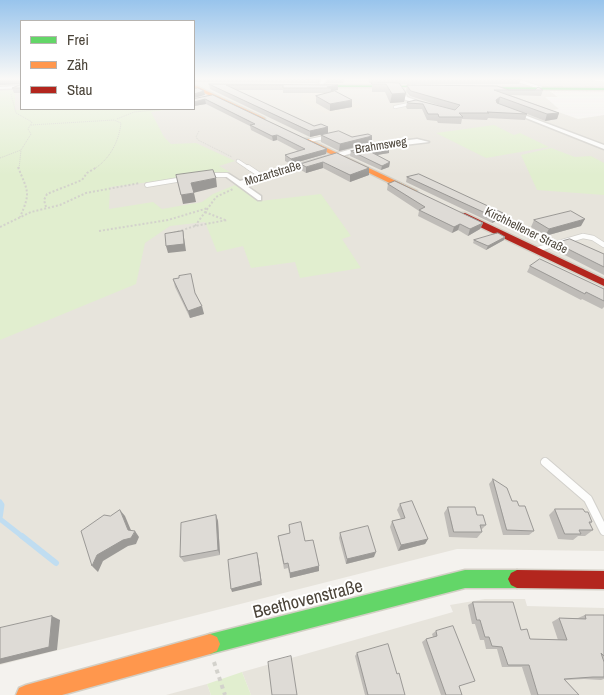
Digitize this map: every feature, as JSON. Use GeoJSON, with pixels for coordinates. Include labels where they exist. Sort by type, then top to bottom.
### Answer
{"type":"FeatureCollection","features":[{"type":"Feature","properties":{"kind":"street"},"geometry":{"type":"LineString","coordinates":[[247,110],[276,126]]}},
{"type":"Feature","properties":{"kind":"street"},"geometry":{"type":"LineString","coordinates":[[512,110],[604,147]]}},
{"type":"Feature","properties":{"kind":"street"},"geometry":{"type":"LineString","coordinates":[[292,133],[425,197]]}},
{"type":"Feature","properties":{"kind":"street","name":"Brahmsweg"},"geometry":{"type":"LineString","coordinates":[[336,154],[367,147],[417,141],[426,142]]}},
{"type":"Feature","properties":{"kind":"street","name":"Mozartstraße"},"geometry":{"type":"LineString","coordinates":[[240,185],[336,154]]}},
{"type":"Feature","properties":{"kind":"street"},"geometry":{"type":"LineString","coordinates":[[227,175],[258,198]]}},
{"type":"Feature","properties":{"kind":"street","name":"Kirchhellener Straße"},"geometry":{"type":"LineString","coordinates":[[451,210],[604,283]]}},
{"type":"Feature","properties":{"kind":"street","name":"Beethovenstraße"},"geometry":{"type":"LineString","coordinates":[[26,695],[208,644],[465,578],[604,580]]}},
{"type":"Feature","properties":{"kind":"lane"},"geometry":{"type":"LineString","coordinates":[[308,141],[336,135]]}},
{"type":"Feature","properties":{"kind":"lane"},"geometry":{"type":"LineString","coordinates":[[238,161],[263,177]]}},
{"type":"Feature","properties":{"kind":"lane"},"geometry":{"type":"LineString","coordinates":[[202,176],[227,175]]}},
{"type":"Feature","properties":{"kind":"lane"},"geometry":{"type":"LineString","coordinates":[[147,183],[185,178]]}},
{"type":"Feature","properties":{"kind":"lane"},"geometry":{"type":"LineString","coordinates":[[535,250],[583,236],[593,238],[604,245]]}},
{"type":"Feature","properties":{"kind":"lane"},"geometry":{"type":"LineString","coordinates":[[545,462],[588,499],[604,531]]}},
{"type":"Feature","properties":{"kind":"path"},"geometry":{"type":"LineString","coordinates":[[15,110],[16,113],[31,120],[31,125],[28,129],[31,134],[30,138],[22,150],[18,167],[26,187],[28,199],[20,217]]}},
{"type":"Feature","properties":{"kind":"path"},"geometry":{"type":"LineString","coordinates":[[31,125],[76,120],[116,120],[134,112],[151,110]]}},
{"type":"Feature","properties":{"kind":"path"},"geometry":{"type":"LineString","coordinates":[[46,207],[45,197],[50,192],[82,180],[87,172],[102,163],[119,132],[120,123],[116,120]]}},
{"type":"Feature","properties":{"kind":"path"},"geometry":{"type":"LineString","coordinates":[[199,132],[196,136],[198,140],[238,161]]}},
{"type":"Feature","properties":{"kind":"path"},"geometry":{"type":"LineString","coordinates":[[0,158],[22,150]]}},
{"type":"Feature","properties":{"kind":"path"},"geometry":{"type":"LineString","coordinates":[[0,227],[20,217],[46,207],[64,203],[95,190],[147,183]]}},
{"type":"Feature","properties":{"kind":"path"},"geometry":{"type":"LineString","coordinates":[[195,226],[216,197],[240,185]]}},
{"type":"Feature","properties":{"kind":"path"},"geometry":{"type":"LineString","coordinates":[[99,231],[168,220],[208,208]]}},
{"type":"Feature","properties":{"kind":"path"},"geometry":{"type":"LineString","coordinates":[[168,235],[195,226],[227,220],[216,218],[205,212]]}},
{"type":"Feature","properties":{"kind":"path"},"geometry":{"type":"LineString","coordinates":[[208,644],[225,695]]}},
{"type":"Feature","properties":{"kind":"shaded area"},"geometry":{"type":"Polygon","coordinates":[[[0,110],[554,110],[578,119],[604,115],[604,551],[457,549],[0,665],[0,110]]]}},
{"type":"Feature","properties":{"kind":"shaded area"},"geometry":{"type":"Polygon","coordinates":[[[319,110],[345,110],[326,114],[319,110]]]}},
{"type":"Feature","properties":{"kind":"shaded area"},"geometry":{"type":"Polygon","coordinates":[[[485,599],[525,599],[527,606],[604,608],[604,695],[251,695],[242,672],[453,612],[450,605],[485,599]]]}},
{"type":"Feature","properties":{"kind":"shaded area"},"geometry":{"type":"Polygon","coordinates":[[[207,684],[211,695],[166,695],[207,684]]]}},
{"type":"Feature","properties":{"kind":"green space"},"geometry":{"type":"Polygon","coordinates":[[[0,110],[160,110],[151,112],[164,137],[171,144],[196,143],[235,161],[219,166],[230,172],[110,187],[109,209],[153,202],[162,209],[202,202],[213,194],[235,185],[260,201],[321,194],[351,236],[342,239],[361,268],[300,278],[295,262],[251,268],[243,246],[217,252],[205,222],[170,226],[145,243],[136,284],[0,340],[0,110]]]}},
{"type":"Feature","properties":{"kind":"green space"},"geometry":{"type":"Polygon","coordinates":[[[494,125],[514,135],[520,133],[549,147],[486,158],[436,133],[494,125]]]}},
{"type":"Feature","properties":{"kind":"green space"},"geometry":{"type":"Polygon","coordinates":[[[551,148],[575,157],[591,156],[604,163],[604,195],[537,190],[521,155],[551,148]]]}},
{"type":"Feature","properties":{"kind":"green space"},"geometry":{"type":"Polygon","coordinates":[[[242,672],[251,695],[211,695],[207,684],[242,672]]]}},
{"type":"Feature","properties":{"kind":"building"},"geometry":{"type":"Polygon","coordinates":[[[228,110],[246,110],[327,149],[291,159],[285,155],[305,149],[277,135],[272,136],[250,125],[255,124],[228,110]]]}},
{"type":"Feature","properties":{"kind":"building"},"geometry":{"type":"Polygon","coordinates":[[[266,110],[281,110],[314,126],[321,124],[328,127],[310,131],[266,110]]]}},
{"type":"Feature","properties":{"kind":"building"},"geometry":{"type":"Polygon","coordinates":[[[426,110],[517,110],[527,114],[487,112],[489,113],[459,113],[463,117],[439,117],[438,114],[428,114],[426,110]]]}},
{"type":"Feature","properties":{"kind":"building"},"geometry":{"type":"Polygon","coordinates":[[[537,110],[552,110],[559,113],[547,114],[537,110]]]}},
{"type":"Feature","properties":{"kind":"building"},"geometry":{"type":"Polygon","coordinates":[[[339,131],[352,137],[368,134],[372,136],[340,144],[321,135],[339,131]]]}},
{"type":"Feature","properties":{"kind":"building"},"geometry":{"type":"Polygon","coordinates":[[[383,145],[389,149],[371,152],[390,162],[382,166],[351,151],[383,145]]]}},
{"type":"Feature","properties":{"kind":"building"},"geometry":{"type":"Polygon","coordinates":[[[337,153],[369,168],[350,175],[323,162],[306,167],[301,164],[337,153]]]}},
{"type":"Feature","properties":{"kind":"building"},"geometry":{"type":"Polygon","coordinates":[[[213,170],[216,178],[191,183],[194,193],[181,195],[176,175],[213,170]]]}},
{"type":"Feature","properties":{"kind":"building"},"geometry":{"type":"Polygon","coordinates":[[[419,174],[503,213],[494,217],[407,177],[419,174]]]}},
{"type":"Feature","properties":{"kind":"building"},"geometry":{"type":"Polygon","coordinates":[[[395,181],[483,223],[470,229],[460,224],[454,227],[419,210],[425,207],[388,184],[395,181]]]}},
{"type":"Feature","properties":{"kind":"building"},"geometry":{"type":"Polygon","coordinates":[[[571,211],[585,219],[549,229],[534,220],[571,211]]]}},
{"type":"Feature","properties":{"kind":"building"},"geometry":{"type":"Polygon","coordinates":[[[183,231],[184,244],[166,246],[165,234],[183,231]]]}},
{"type":"Feature","properties":{"kind":"building"},"geometry":{"type":"Polygon","coordinates":[[[498,233],[505,237],[488,246],[474,240],[498,233]]]}},
{"type":"Feature","properties":{"kind":"building"},"geometry":{"type":"Polygon","coordinates":[[[570,239],[604,254],[604,267],[556,243],[570,239]]]}},
{"type":"Feature","properties":{"kind":"building"},"geometry":{"type":"Polygon","coordinates":[[[540,259],[604,289],[604,301],[586,292],[585,294],[530,266],[540,259]]]}},
{"type":"Feature","properties":{"kind":"building"},"geometry":{"type":"Polygon","coordinates":[[[191,274],[195,293],[202,306],[188,311],[173,279],[191,274]]]}},
{"type":"Feature","properties":{"kind":"building"},"geometry":{"type":"Polygon","coordinates":[[[493,479],[507,488],[512,501],[517,501],[519,506],[525,506],[534,531],[507,530],[493,479]]]}},
{"type":"Feature","properties":{"kind":"building"},"geometry":{"type":"Polygon","coordinates":[[[412,501],[428,539],[401,545],[392,521],[405,518],[400,504],[412,501]]]}},
{"type":"Feature","properties":{"kind":"building"},"geometry":{"type":"Polygon","coordinates":[[[448,507],[475,507],[477,515],[483,515],[486,525],[480,525],[482,532],[454,532],[448,507]]]}},
{"type":"Feature","properties":{"kind":"building"},"geometry":{"type":"Polygon","coordinates":[[[555,509],[583,509],[585,512],[588,512],[592,522],[589,522],[593,530],[579,530],[581,534],[565,534],[555,509]]]}},
{"type":"Feature","properties":{"kind":"building"},"geometry":{"type":"Polygon","coordinates":[[[120,510],[128,530],[135,531],[131,538],[123,540],[97,555],[92,566],[81,531],[104,515],[110,516],[120,510]]]}},
{"type":"Feature","properties":{"kind":"building"},"geometry":{"type":"Polygon","coordinates":[[[216,515],[218,550],[180,557],[181,523],[216,515]]]}},
{"type":"Feature","properties":{"kind":"building"},"geometry":{"type":"Polygon","coordinates":[[[301,522],[305,541],[313,540],[319,566],[290,573],[288,563],[284,564],[278,536],[290,533],[289,525],[301,522]]]}},
{"type":"Feature","properties":{"kind":"building"},"geometry":{"type":"Polygon","coordinates":[[[368,526],[376,552],[347,559],[340,533],[368,526]]]}},
{"type":"Feature","properties":{"kind":"building"},"geometry":{"type":"Polygon","coordinates":[[[257,553],[261,581],[231,589],[228,560],[257,553]]]}},
{"type":"Feature","properties":{"kind":"building"},"geometry":{"type":"Polygon","coordinates":[[[473,602],[513,602],[521,630],[527,629],[530,639],[567,640],[559,618],[586,619],[585,615],[604,615],[604,656],[601,653],[604,662],[604,677],[564,679],[579,695],[538,695],[529,665],[508,665],[502,647],[492,646],[489,637],[485,637],[480,620],[477,620],[473,602]]]}},
{"type":"Feature","properties":{"kind":"building"},"geometry":{"type":"Polygon","coordinates":[[[52,616],[49,647],[0,659],[0,628],[52,616]]]}},
{"type":"Feature","properties":{"kind":"building"},"geometry":{"type":"Polygon","coordinates":[[[453,626],[475,681],[459,686],[462,695],[446,695],[426,639],[437,636],[436,631],[453,626]]]}},
{"type":"Feature","properties":{"kind":"building"},"geometry":{"type":"Polygon","coordinates":[[[388,644],[405,695],[368,695],[357,653],[388,644]]]}},
{"type":"Feature","properties":{"kind":"building"},"geometry":{"type":"Polygon","coordinates":[[[291,656],[297,695],[272,695],[268,662],[291,656]]]}},
{"type":"Feature","properties":{"kind":"waterway"},"geometry":{"type":"LineString","coordinates":[[0,502],[2,505],[0,518]]}},
{"type":"Feature","properties":{"kind":"waterway"},"geometry":{"type":"LineString","coordinates":[[0,519],[23,537]]}},
{"type":"Feature","properties":{"kind":"waterway"},"geometry":{"type":"LineString","coordinates":[[22,536],[56,563]]}},
{"type":"Feature","properties":{"kind":"traffic: fast"},"geometry":{"type":"LineString","coordinates":[[210,644],[465,579],[517,579]]}},
{"type":"Feature","properties":{"kind":"traffic: slow"},"geometry":{"type":"LineString","coordinates":[[244,110],[262,119]]}},
{"type":"Feature","properties":{"kind":"traffic: slow"},"geometry":{"type":"LineString","coordinates":[[306,140],[413,191]]}},
{"type":"Feature","properties":{"kind":"traffic: slow"},"geometry":{"type":"LineString","coordinates":[[26,695],[210,644]]}},
{"type":"Feature","properties":{"kind":"traffic: jam"},"geometry":{"type":"LineString","coordinates":[[462,215],[604,283]]}},
{"type":"Feature","properties":{"kind":"traffic: jam"},"geometry":{"type":"LineString","coordinates":[[517,579],[604,580]]}}]}
